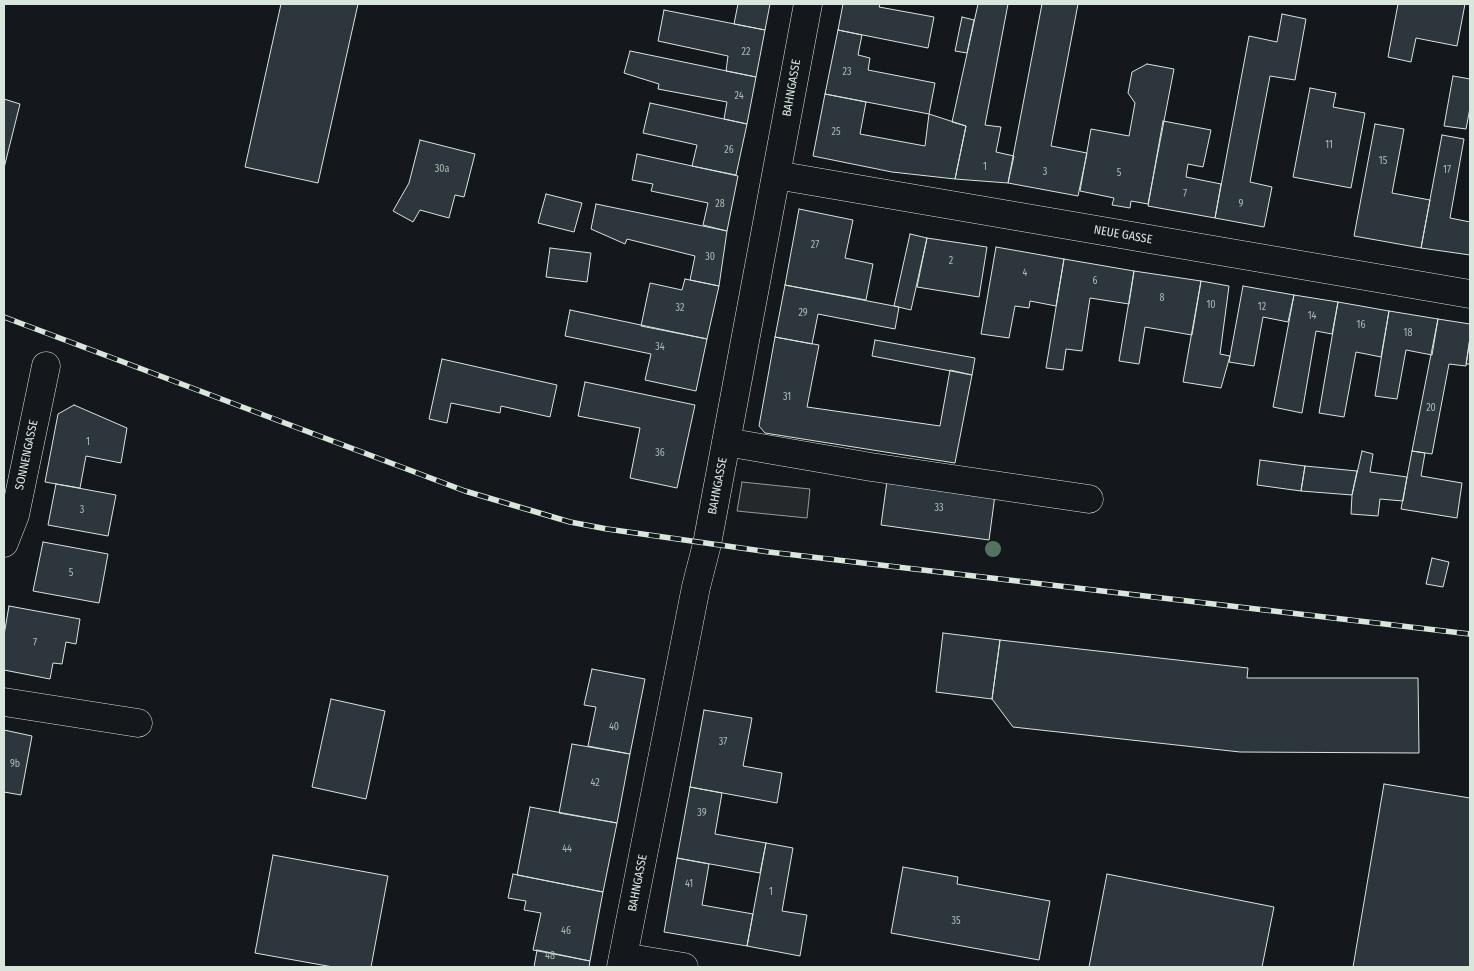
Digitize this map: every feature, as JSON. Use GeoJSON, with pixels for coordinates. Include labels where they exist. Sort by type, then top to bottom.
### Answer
{"type":"FeatureCollection","features":[{"type":"Feature","properties":{"kind":"street","name":"BAHNGASSE"},"geometry":{"type":"LineString","coordinates":[[622,962],[696,587],[707,544],[808,4]]}},
{"type":"Feature","properties":{"kind":"street","name":"NEUE GASSE"},"geometry":{"type":"LineString","coordinates":[[776,175],[1470,294]]}},
{"type":"Feature","properties":{"kind":"street","name":"SONNENGASSE"},"geometry":{"type":"LineString","coordinates":[[4,543],[15,515],[46,366]]}},
{"type":"Feature","properties":{"kind":"street"},"geometry":{"type":"LineString","coordinates":[[726,442],[871,467],[1089,499]]}},
{"type":"Feature","properties":{"kind":"street"},"geometry":{"type":"LineString","coordinates":[[4,702],[138,723]]}},
{"type":"Feature","properties":{"kind":"street"},"geometry":{"type":"LineString","coordinates":[[622,962],[684,967]]}},
{"type":"Feature","properties":{"kind":"shaded area"},"geometry":{"type":"Polygon","coordinates":[[[742,482],[810,489],[807,518],[737,511],[742,482]]]}},
{"type":"Feature","properties":{"kind":"building"},"geometry":{"type":"Polygon","coordinates":[[[281,4],[358,4],[318,183],[245,167],[281,4]]]}},
{"type":"Feature","properties":{"kind":"building"},"geometry":{"type":"Polygon","coordinates":[[[738,4],[770,4],[765,30],[734,24],[738,4]]]}},
{"type":"Feature","properties":{"kind":"building"},"geometry":{"type":"Polygon","coordinates":[[[843,4],[880,4],[879,7],[934,17],[928,48],[838,30],[843,4]]]}},
{"type":"Feature","properties":{"kind":"building"},"geometry":{"type":"Polygon","coordinates":[[[978,4],[1008,4],[985,125],[1001,127],[996,152],[1014,156],[1008,183],[955,179],[966,126],[952,122],[978,4]]]}},
{"type":"Feature","properties":{"kind":"building"},"geometry":{"type":"Polygon","coordinates":[[[1042,4],[1078,4],[1051,146],[1087,153],[1078,196],[1008,183],[1042,4]]]}},
{"type":"Feature","properties":{"kind":"building"},"geometry":{"type":"Polygon","coordinates":[[[1398,4],[1465,4],[1457,46],[1416,38],[1411,62],[1388,57],[1398,4]]]}},
{"type":"Feature","properties":{"kind":"building"},"geometry":{"type":"Polygon","coordinates":[[[664,10],[765,30],[756,77],[726,71],[728,56],[658,41],[664,10]]]}},
{"type":"Feature","properties":{"kind":"building"},"geometry":{"type":"Polygon","coordinates":[[[1282,14],[1306,19],[1295,80],[1270,76],[1250,182],[1272,187],[1264,227],[1215,218],[1249,36],[1277,42],[1282,14]]]}},
{"type":"Feature","properties":{"kind":"building"},"geometry":{"type":"Polygon","coordinates":[[[962,17],[974,20],[967,53],[955,51],[962,17]]]}},
{"type":"Feature","properties":{"kind":"building"},"geometry":{"type":"Polygon","coordinates":[[[838,30],[862,35],[858,55],[870,58],[868,70],[935,83],[929,114],[825,94],[838,30]]]}},
{"type":"Feature","properties":{"kind":"building"},"geometry":{"type":"Polygon","coordinates":[[[630,51],[756,77],[747,124],[724,119],[727,102],[658,89],[659,84],[624,73],[630,51]]]}},
{"type":"Feature","properties":{"kind":"building"},"geometry":{"type":"Polygon","coordinates":[[[1147,64],[1174,69],[1148,204],[1131,201],[1130,208],[1112,205],[1114,198],[1080,191],[1091,129],[1129,136],[1135,103],[1128,93],[1132,72],[1147,64]]]}},
{"type":"Feature","properties":{"kind":"building"},"geometry":{"type":"Polygon","coordinates":[[[1453,76],[1470,79],[1470,108],[1466,129],[1444,126],[1453,76]]]}},
{"type":"Feature","properties":{"kind":"building"},"geometry":{"type":"Polygon","coordinates":[[[1310,88],[1336,93],[1333,107],[1365,113],[1351,188],[1293,177],[1310,88]]]}},
{"type":"Feature","properties":{"kind":"building"},"geometry":{"type":"Polygon","coordinates":[[[825,94],[866,102],[860,134],[925,146],[929,114],[966,126],[955,179],[892,172],[813,156],[825,94]]]}},
{"type":"Feature","properties":{"kind":"building"},"geometry":{"type":"Polygon","coordinates":[[[4,99],[20,104],[4,168],[4,99]]]}},
{"type":"Feature","properties":{"kind":"building"},"geometry":{"type":"Polygon","coordinates":[[[650,103],[747,124],[736,175],[692,166],[697,145],[643,133],[650,103]]]}},
{"type":"Feature","properties":{"kind":"building"},"geometry":{"type":"Polygon","coordinates":[[[1163,121],[1211,130],[1203,167],[1188,164],[1186,177],[1221,184],[1215,218],[1148,206],[1163,121]]]}},
{"type":"Feature","properties":{"kind":"building"},"geometry":{"type":"Polygon","coordinates":[[[1375,124],[1404,129],[1392,193],[1430,200],[1421,248],[1354,236],[1375,124]]]}},
{"type":"Feature","properties":{"kind":"building"},"geometry":{"type":"Polygon","coordinates":[[[1442,135],[1464,139],[1450,218],[1470,222],[1470,255],[1421,248],[1442,135]]]}},
{"type":"Feature","properties":{"kind":"building"},"geometry":{"type":"Polygon","coordinates":[[[420,140],[475,154],[464,197],[455,195],[449,218],[420,210],[413,222],[393,211],[409,183],[420,140]]]}},
{"type":"Feature","properties":{"kind":"building"},"geometry":{"type":"Polygon","coordinates":[[[637,154],[738,176],[727,231],[703,225],[708,203],[651,191],[653,184],[632,180],[637,154]]]}},
{"type":"Feature","properties":{"kind":"building"},"geometry":{"type":"Polygon","coordinates":[[[546,194],[582,203],[574,232],[538,223],[546,194]]]}},
{"type":"Feature","properties":{"kind":"building"},"geometry":{"type":"Polygon","coordinates":[[[596,204],[727,231],[719,286],[690,280],[695,256],[627,239],[625,244],[591,229],[596,204]]]}},
{"type":"Feature","properties":{"kind":"building"},"geometry":{"type":"Polygon","coordinates":[[[799,209],[853,220],[845,258],[873,264],[866,300],[785,285],[799,209]]]}},
{"type":"Feature","properties":{"kind":"building"},"geometry":{"type":"Polygon","coordinates":[[[910,234],[927,238],[911,310],[894,306],[910,234]]]}},
{"type":"Feature","properties":{"kind":"building"},"geometry":{"type":"Polygon","coordinates":[[[927,238],[987,247],[979,297],[917,287],[927,238]]]}},
{"type":"Feature","properties":{"kind":"building"},"geometry":{"type":"Polygon","coordinates":[[[996,247],[1064,259],[1056,306],[1030,301],[1029,308],[1015,306],[1009,338],[981,334],[996,247]]]}},
{"type":"Feature","properties":{"kind":"building"},"geometry":{"type":"Polygon","coordinates":[[[550,248],[591,253],[587,282],[546,277],[550,248]]]}},
{"type":"Feature","properties":{"kind":"building"},"geometry":{"type":"Polygon","coordinates":[[[1064,259],[1134,271],[1129,304],[1090,298],[1082,351],[1066,349],[1063,370],[1046,368],[1064,259]]]}},
{"type":"Feature","properties":{"kind":"building"},"geometry":{"type":"Polygon","coordinates":[[[1134,271],[1201,281],[1192,335],[1145,327],[1139,364],[1119,361],[1134,271]]]}},
{"type":"Feature","properties":{"kind":"building"},"geometry":{"type":"Polygon","coordinates":[[[685,279],[719,286],[707,339],[641,326],[650,283],[682,290],[685,279]]]}},
{"type":"Feature","properties":{"kind":"building"},"geometry":{"type":"Polygon","coordinates":[[[1201,281],[1229,286],[1220,354],[1230,356],[1221,388],[1183,382],[1201,281]]]}},
{"type":"Feature","properties":{"kind":"building"},"geometry":{"type":"Polygon","coordinates":[[[785,285],[899,307],[895,329],[818,314],[812,344],[775,337],[785,285]]]}},
{"type":"Feature","properties":{"kind":"building"},"geometry":{"type":"Polygon","coordinates":[[[1243,286],[1294,295],[1288,322],[1263,317],[1254,366],[1229,362],[1243,286]]]}},
{"type":"Feature","properties":{"kind":"building"},"geometry":{"type":"Polygon","coordinates":[[[1294,295],[1338,302],[1332,334],[1316,331],[1302,413],[1273,407],[1294,295]]]}},
{"type":"Feature","properties":{"kind":"building"},"geometry":{"type":"Polygon","coordinates":[[[1338,302],[1389,311],[1381,357],[1356,352],[1344,417],[1319,413],[1338,302]]]}},
{"type":"Feature","properties":{"kind":"building"},"geometry":{"type":"Polygon","coordinates":[[[570,310],[707,339],[696,391],[645,380],[651,354],[565,336],[570,310]]]}},
{"type":"Feature","properties":{"kind":"building"},"geometry":{"type":"Polygon","coordinates":[[[1389,311],[1438,319],[1432,355],[1406,350],[1397,399],[1375,396],[1389,311]]]}},
{"type":"Feature","properties":{"kind":"building"},"geometry":{"type":"Polygon","coordinates":[[[1438,319],[1470,324],[1470,338],[1466,366],[1449,364],[1432,454],[1412,451],[1438,319]]]}},
{"type":"Feature","properties":{"kind":"building"},"geometry":{"type":"Polygon","coordinates":[[[775,337],[819,345],[807,407],[940,426],[950,370],[972,375],[955,463],[765,433],[759,426],[775,337]]]}},
{"type":"Feature","properties":{"kind":"building"},"geometry":{"type":"Polygon","coordinates":[[[1470,338],[1470,364],[1466,364],[1470,338]]]}},
{"type":"Feature","properties":{"kind":"building"},"geometry":{"type":"Polygon","coordinates":[[[875,340],[975,358],[972,375],[872,356],[875,340]]]}},
{"type":"Feature","properties":{"kind":"building"},"geometry":{"type":"Polygon","coordinates":[[[442,359],[557,385],[550,417],[501,406],[500,413],[451,403],[447,423],[429,419],[442,359]]]}},
{"type":"Feature","properties":{"kind":"building"},"geometry":{"type":"Polygon","coordinates":[[[585,382],[695,405],[677,488],[630,478],[640,428],[578,416],[585,382]]]}},
{"type":"Feature","properties":{"kind":"building"},"geometry":{"type":"Polygon","coordinates":[[[74,405],[127,428],[121,463],[86,456],[80,488],[45,482],[58,414],[74,405]]]}},
{"type":"Feature","properties":{"kind":"building"},"geometry":{"type":"Polygon","coordinates":[[[1362,451],[1373,454],[1370,472],[1407,477],[1403,501],[1380,499],[1378,516],[1351,514],[1352,495],[1362,451]]]}},
{"type":"Feature","properties":{"kind":"building"},"geometry":{"type":"Polygon","coordinates":[[[1412,451],[1425,453],[1421,476],[1462,483],[1457,518],[1401,509],[1412,451]]]}},
{"type":"Feature","properties":{"kind":"building"},"geometry":{"type":"Polygon","coordinates":[[[1260,460],[1305,466],[1301,491],[1257,485],[1260,460]]]}},
{"type":"Feature","properties":{"kind":"building"},"geometry":{"type":"Polygon","coordinates":[[[1305,466],[1357,471],[1352,495],[1301,491],[1305,466]]]}},
{"type":"Feature","properties":{"kind":"building"},"geometry":{"type":"Polygon","coordinates":[[[887,481],[995,495],[989,540],[881,525],[887,481]]]}},
{"type":"Feature","properties":{"kind":"building"},"geometry":{"type":"Polygon","coordinates":[[[56,484],[116,495],[108,536],[48,525],[56,484]]]}},
{"type":"Feature","properties":{"kind":"building"},"geometry":{"type":"Polygon","coordinates":[[[43,542],[108,554],[99,603],[33,591],[43,542]]]}},
{"type":"Feature","properties":{"kind":"building"},"geometry":{"type":"Polygon","coordinates":[[[1432,558],[1449,562],[1443,587],[1426,584],[1432,558]]]}},
{"type":"Feature","properties":{"kind":"building"},"geometry":{"type":"Polygon","coordinates":[[[9,606],[80,619],[76,644],[66,642],[62,664],[53,663],[50,679],[4,670],[4,635],[9,606]]]}},
{"type":"Feature","properties":{"kind":"building"},"geometry":{"type":"Polygon","coordinates":[[[943,633],[1000,640],[992,699],[936,692],[943,633]]]}},
{"type":"Feature","properties":{"kind":"building"},"geometry":{"type":"Polygon","coordinates":[[[1000,640],[1248,668],[1247,678],[1418,678],[1419,753],[1240,752],[1013,727],[992,699],[1000,640]]]}},
{"type":"Feature","properties":{"kind":"building"},"geometry":{"type":"Polygon","coordinates":[[[592,669],[645,679],[630,754],[588,746],[596,707],[584,705],[592,669]]]}},
{"type":"Feature","properties":{"kind":"building"},"geometry":{"type":"Polygon","coordinates":[[[331,699],[385,711],[366,799],[312,787],[331,699]]]}},
{"type":"Feature","properties":{"kind":"building"},"geometry":{"type":"Polygon","coordinates":[[[704,710],[752,718],[743,766],[782,773],[777,803],[690,787],[704,710]]]}},
{"type":"Feature","properties":{"kind":"building"},"geometry":{"type":"Polygon","coordinates":[[[4,730],[32,736],[21,795],[4,792],[4,730]]]}},
{"type":"Feature","properties":{"kind":"building"},"geometry":{"type":"Polygon","coordinates":[[[572,744],[630,754],[617,823],[559,813],[572,744]]]}},
{"type":"Feature","properties":{"kind":"building"},"geometry":{"type":"Polygon","coordinates":[[[1384,784],[1470,798],[1470,967],[1353,967],[1384,784]]]}},
{"type":"Feature","properties":{"kind":"building"},"geometry":{"type":"Polygon","coordinates":[[[690,787],[722,793],[715,834],[766,843],[760,873],[677,858],[690,787]]]}},
{"type":"Feature","properties":{"kind":"building"},"geometry":{"type":"Polygon","coordinates":[[[530,807],[617,823],[603,892],[517,875],[530,807]]]}},
{"type":"Feature","properties":{"kind":"building"},"geometry":{"type":"Polygon","coordinates":[[[766,843],[793,848],[782,911],[807,915],[800,956],[747,946],[766,843]]]}},
{"type":"Feature","properties":{"kind":"building"},"geometry":{"type":"Polygon","coordinates":[[[273,855],[388,876],[371,967],[333,967],[255,953],[273,855]]]}},
{"type":"Feature","properties":{"kind":"building"},"geometry":{"type":"Polygon","coordinates":[[[677,858],[709,864],[702,905],[753,914],[747,946],[664,932],[677,858]]]}},
{"type":"Feature","properties":{"kind":"building"},"geometry":{"type":"Polygon","coordinates":[[[903,867],[958,877],[957,884],[1050,901],[1039,960],[891,933],[903,867]]]}},
{"type":"Feature","properties":{"kind":"building"},"geometry":{"type":"Polygon","coordinates":[[[513,874],[603,892],[590,961],[533,950],[541,913],[524,910],[526,901],[508,898],[513,874]]]}},
{"type":"Feature","properties":{"kind":"building"},"geometry":{"type":"Polygon","coordinates":[[[1107,874],[1274,907],[1262,967],[1089,967],[1107,874]]]}},
{"type":"Feature","properties":{"kind":"building"},"geometry":{"type":"Polygon","coordinates":[[[537,950],[590,961],[589,967],[534,967],[537,950]]]}},
{"type":"Feature","properties":{"kind":"railway"},"geometry":{"type":"LineString","coordinates":[[4,317],[465,491],[570,522],[769,552],[1470,634]]}}]}
